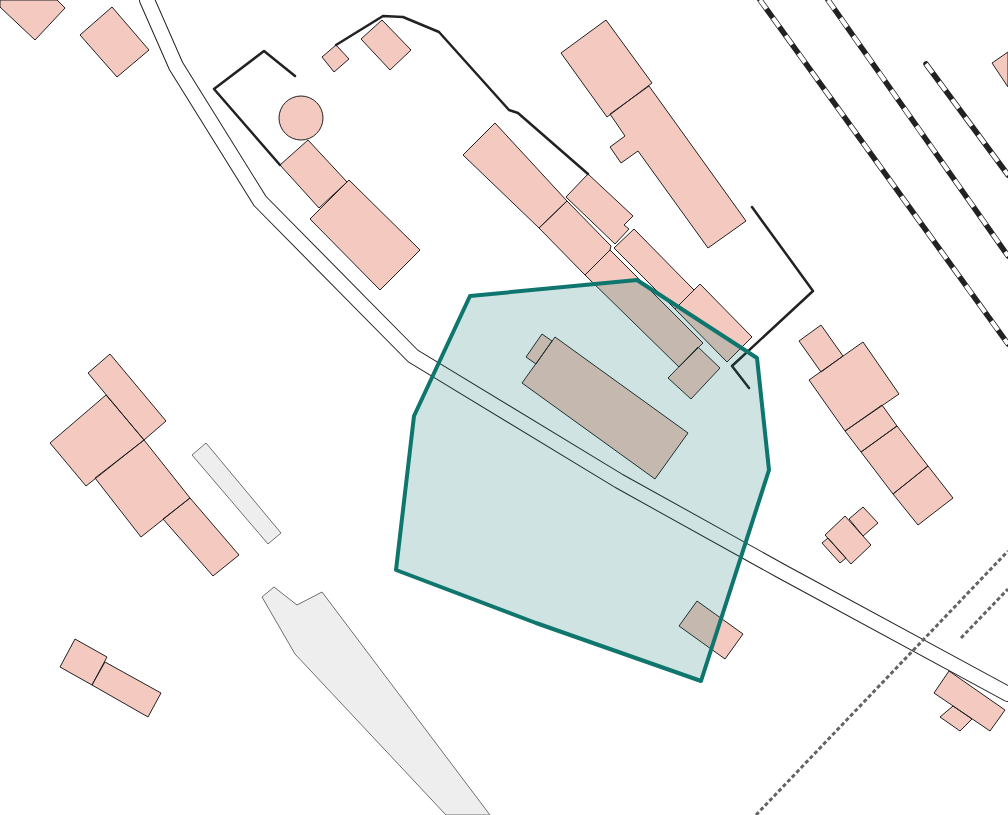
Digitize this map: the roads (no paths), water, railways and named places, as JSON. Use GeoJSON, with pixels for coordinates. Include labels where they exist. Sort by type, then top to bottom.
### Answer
{"type":"FeatureCollection","features":[{"type":"Feature","properties":{"kind":"lane"},"geometry":{"type":"LineString","coordinates":[[147,0],[176,66],[260,201],[413,356],[619,481],[1008,694]]}},
{"type":"Feature","properties":{"kind":"railway"},"geometry":{"type":"LineString","coordinates":[[760,0],[1008,344]]}},
{"type":"Feature","properties":{"kind":"railway"},"geometry":{"type":"LineString","coordinates":[[828,0],[1008,256]]}},
{"type":"Feature","properties":{"kind":"railway"},"geometry":{"type":"LineString","coordinates":[[926,64],[1008,175]]}}]}
